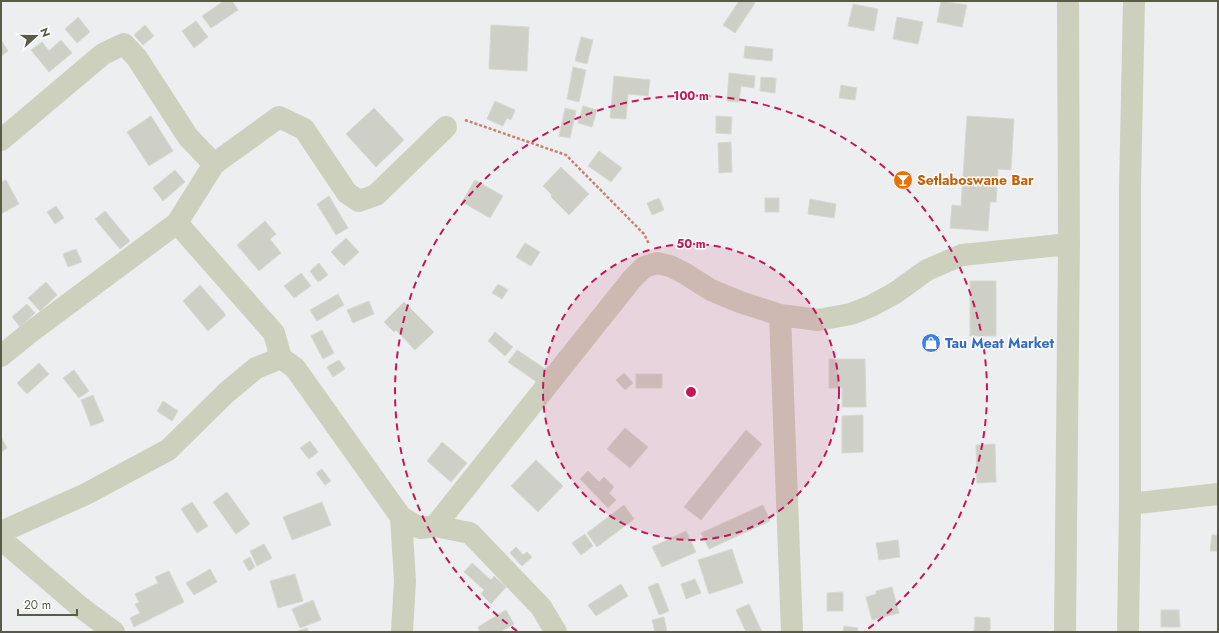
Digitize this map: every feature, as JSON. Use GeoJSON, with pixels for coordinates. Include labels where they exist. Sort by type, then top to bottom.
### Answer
{"type":"FeatureCollection","features":[{"type":"Feature","properties":{"kind":"street"},"geometry":{"type":"LineString","coordinates":[[1065,632],[1069,244],[1068,1]]}},
{"type":"Feature","properties":{"kind":"street"},"geometry":{"type":"LineString","coordinates":[[1128,632],[1130,504],[1130,188],[1134,1]]}},
{"type":"Feature","properties":{"kind":"street"},"geometry":{"type":"LineString","coordinates":[[1,140],[103,54],[124,44],[137,58],[188,137],[214,164]]}},
{"type":"Feature","properties":{"kind":"street"},"geometry":{"type":"LineString","coordinates":[[1,356],[28,334],[177,223],[214,164],[279,117],[304,129],[347,193],[359,201],[376,195],[446,126]]}},
{"type":"Feature","properties":{"kind":"street"},"geometry":{"type":"LineString","coordinates":[[177,223],[274,333],[281,358],[295,368],[401,517],[420,528],[435,526],[470,533],[541,607],[556,632]]}},
{"type":"Feature","properties":{"kind":"street"},"geometry":{"type":"LineString","coordinates":[[435,526],[632,279],[644,267],[657,263],[670,266],[711,290],[740,302],[780,315],[818,320],[851,314],[871,306],[927,270],[962,255],[1069,244]]}},
{"type":"Feature","properties":{"kind":"street"},"geometry":{"type":"LineString","coordinates":[[780,315],[792,632]]}},
{"type":"Feature","properties":{"kind":"street"},"geometry":{"type":"LineString","coordinates":[[1,532],[86,494],[168,450],[226,393],[256,368],[281,358]]}},
{"type":"Feature","properties":{"kind":"street"},"geometry":{"type":"LineString","coordinates":[[1130,504],[1218,494]]}},
{"type":"Feature","properties":{"kind":"street"},"geometry":{"type":"LineString","coordinates":[[401,517],[405,581],[402,632]]}},
{"type":"Feature","properties":{"kind":"street"},"geometry":{"type":"LineString","coordinates":[[1,539],[79,606],[114,632]]}},
{"type":"Feature","properties":{"kind":"path"},"geometry":{"type":"LineString","coordinates":[[446,126],[464,120],[566,155],[644,234],[657,263]]}},
{"type":"Feature","properties":{"kind":"building"},"geometry":{"type":"Polygon","coordinates":[[[224,1],[232,1],[238,10],[211,28],[202,16],[224,1]]]}},
{"type":"Feature","properties":{"kind":"building"},"geometry":{"type":"Polygon","coordinates":[[[739,1],[752,1],[755,3],[735,33],[723,25],[739,1]]]}},
{"type":"Feature","properties":{"kind":"building"},"geometry":{"type":"Polygon","coordinates":[[[941,1],[967,5],[962,27],[937,22],[941,1]]]}},
{"type":"Feature","properties":{"kind":"building"},"geometry":{"type":"Polygon","coordinates":[[[853,4],[878,9],[874,31],[848,26],[853,4]]]}},
{"type":"Feature","properties":{"kind":"building"},"geometry":{"type":"Polygon","coordinates":[[[78,17],[90,32],[77,43],[65,29],[78,17]]]}},
{"type":"Feature","properties":{"kind":"building"},"geometry":{"type":"Polygon","coordinates":[[[897,17],[923,22],[918,44],[893,39],[897,17]]]}},
{"type":"Feature","properties":{"kind":"building"},"geometry":{"type":"Polygon","coordinates":[[[196,21],[208,37],[194,48],[182,31],[196,21]]]}},
{"type":"Feature","properties":{"kind":"building"},"geometry":{"type":"Polygon","coordinates":[[[145,25],[154,36],[143,45],[134,35],[145,25]]]}},
{"type":"Feature","properties":{"kind":"building"},"geometry":{"type":"Polygon","coordinates":[[[491,25],[529,27],[527,71],[489,69],[491,25]]]}},
{"type":"Feature","properties":{"kind":"building"},"geometry":{"type":"Polygon","coordinates":[[[581,37],[593,40],[587,64],[575,61],[581,37]]]}},
{"type":"Feature","properties":{"kind":"building"},"geometry":{"type":"Polygon","coordinates":[[[1,40],[8,51],[1,56],[1,40]]]}},
{"type":"Feature","properties":{"kind":"building"},"geometry":{"type":"Polygon","coordinates":[[[61,40],[72,53],[49,72],[31,50],[42,42],[49,51],[61,40]]]}},
{"type":"Feature","properties":{"kind":"building"},"geometry":{"type":"Polygon","coordinates":[[[745,46],[773,49],[772,61],[744,58],[745,46]]]}},
{"type":"Feature","properties":{"kind":"building"},"geometry":{"type":"Polygon","coordinates":[[[573,67],[586,70],[579,102],[567,99],[573,67]]]}},
{"type":"Feature","properties":{"kind":"building"},"geometry":{"type":"Polygon","coordinates":[[[729,73],[755,76],[754,88],[741,86],[739,102],[727,101],[729,73]]]}},
{"type":"Feature","properties":{"kind":"building"},"geometry":{"type":"Polygon","coordinates":[[[614,76],[650,80],[648,96],[628,94],[626,119],[610,118],[614,76]]]}},
{"type":"Feature","properties":{"kind":"building"},"geometry":{"type":"Polygon","coordinates":[[[761,77],[776,78],[775,93],[760,91],[761,77]]]}},
{"type":"Feature","properties":{"kind":"building"},"geometry":{"type":"Polygon","coordinates":[[[841,85],[857,88],[855,100],[839,98],[841,85]]]}},
{"type":"Feature","properties":{"kind":"building"},"geometry":{"type":"Polygon","coordinates":[[[495,101],[515,110],[511,120],[507,118],[503,126],[487,119],[495,101]]]}},
{"type":"Feature","properties":{"kind":"building"},"geometry":{"type":"Polygon","coordinates":[[[583,106],[597,110],[592,127],[578,123],[583,106]]]}},
{"type":"Feature","properties":{"kind":"building"},"geometry":{"type":"Polygon","coordinates":[[[374,108],[404,140],[376,167],[346,134],[374,108]]]}},
{"type":"Feature","properties":{"kind":"building"},"geometry":{"type":"Polygon","coordinates":[[[565,108],[576,111],[570,138],[559,136],[565,108]]]}},
{"type":"Feature","properties":{"kind":"building"},"geometry":{"type":"Polygon","coordinates":[[[151,116],[173,151],[149,166],[127,132],[151,116]]]}},
{"type":"Feature","properties":{"kind":"building"},"geometry":{"type":"Polygon","coordinates":[[[716,116],[732,117],[731,134],[716,133],[716,116]]]}},
{"type":"Feature","properties":{"kind":"building"},"geometry":{"type":"Polygon","coordinates":[[[967,116],[1014,119],[1011,170],[998,169],[996,202],[990,202],[988,231],[950,228],[952,205],[961,206],[967,116]]]}},
{"type":"Feature","properties":{"kind":"building"},"geometry":{"type":"Polygon","coordinates":[[[731,142],[732,172],[719,173],[718,143],[731,142]]]}},
{"type":"Feature","properties":{"kind":"building"},"geometry":{"type":"Polygon","coordinates":[[[599,151],[622,168],[611,182],[588,166],[599,151]]]}},
{"type":"Feature","properties":{"kind":"building"},"geometry":{"type":"Polygon","coordinates":[[[561,167],[589,194],[569,215],[551,197],[552,195],[543,186],[561,167]]]}},
{"type":"Feature","properties":{"kind":"building"},"geometry":{"type":"Polygon","coordinates":[[[175,170],[185,182],[163,201],[153,188],[175,170]]]}},
{"type":"Feature","properties":{"kind":"building"},"geometry":{"type":"Polygon","coordinates":[[[6,180],[19,204],[1,214],[1,182],[6,180]]]}},
{"type":"Feature","properties":{"kind":"building"},"geometry":{"type":"Polygon","coordinates":[[[475,180],[503,196],[490,218],[462,202],[475,180]]]}},
{"type":"Feature","properties":{"kind":"building"},"geometry":{"type":"Polygon","coordinates":[[[329,196],[348,228],[336,235],[317,204],[329,196]]]}},
{"type":"Feature","properties":{"kind":"building"},"geometry":{"type":"Polygon","coordinates":[[[659,198],[664,210],[652,215],[647,203],[659,198]]]}},
{"type":"Feature","properties":{"kind":"building"},"geometry":{"type":"Polygon","coordinates":[[[765,198],[779,198],[779,212],[765,212],[765,198]]]}},
{"type":"Feature","properties":{"kind":"building"},"geometry":{"type":"Polygon","coordinates":[[[810,199],[836,204],[834,218],[808,214],[810,199]]]}},
{"type":"Feature","properties":{"kind":"building"},"geometry":{"type":"Polygon","coordinates":[[[56,206],[64,218],[55,224],[47,212],[56,206]]]}},
{"type":"Feature","properties":{"kind":"building"},"geometry":{"type":"Polygon","coordinates":[[[105,211],[130,241],[120,249],[95,219],[105,211]]]}},
{"type":"Feature","properties":{"kind":"building"},"geometry":{"type":"Polygon","coordinates":[[[265,221],[276,234],[270,239],[281,253],[259,271],[237,245],[265,221]]]}},
{"type":"Feature","properties":{"kind":"building"},"geometry":{"type":"Polygon","coordinates":[[[346,238],[359,252],[344,266],[331,252],[346,238]]]}},
{"type":"Feature","properties":{"kind":"building"},"geometry":{"type":"Polygon","coordinates":[[[525,243],[540,252],[531,266],[516,257],[525,243]]]}},
{"type":"Feature","properties":{"kind":"building"},"geometry":{"type":"Polygon","coordinates":[[[76,249],[82,262],[68,267],[63,254],[76,249]]]}},
{"type":"Feature","properties":{"kind":"building"},"geometry":{"type":"Polygon","coordinates":[[[319,263],[328,275],[318,282],[310,271],[319,263]]]}},
{"type":"Feature","properties":{"kind":"building"},"geometry":{"type":"Polygon","coordinates":[[[301,273],[311,286],[294,298],[284,286],[301,273]]]}},
{"type":"Feature","properties":{"kind":"building"},"geometry":{"type":"Polygon","coordinates":[[[970,281],[996,281],[996,336],[970,336],[970,281]]]}},
{"type":"Feature","properties":{"kind":"building"},"geometry":{"type":"Polygon","coordinates":[[[46,282],[57,295],[40,311],[28,298],[46,282]]]}},
{"type":"Feature","properties":{"kind":"building"},"geometry":{"type":"Polygon","coordinates":[[[498,284],[508,290],[502,299],[492,293],[498,284]]]}},
{"type":"Feature","properties":{"kind":"building"},"geometry":{"type":"Polygon","coordinates":[[[200,285],[226,315],[208,331],[183,301],[200,285]]]}},
{"type":"Feature","properties":{"kind":"building"},"geometry":{"type":"Polygon","coordinates":[[[338,294],[344,305],[317,321],[310,310],[338,294]]]}},
{"type":"Feature","properties":{"kind":"building"},"geometry":{"type":"Polygon","coordinates":[[[369,301],[374,314],[353,323],[347,310],[369,301]]]}},
{"type":"Feature","properties":{"kind":"building"},"geometry":{"type":"Polygon","coordinates":[[[404,302],[434,332],[415,350],[396,330],[394,332],[384,322],[404,302]]]}},
{"type":"Feature","properties":{"kind":"building"},"geometry":{"type":"Polygon","coordinates":[[[27,304],[35,313],[20,327],[12,317],[27,304]]]}},
{"type":"Feature","properties":{"kind":"building"},"geometry":{"type":"Polygon","coordinates":[[[322,330],[334,353],[323,359],[311,336],[322,330]]]}},
{"type":"Feature","properties":{"kind":"building"},"geometry":{"type":"Polygon","coordinates":[[[495,332],[513,347],[505,356],[488,341],[495,332]]]}},
{"type":"Feature","properties":{"kind":"building"},"geometry":{"type":"Polygon","coordinates":[[[517,350],[547,370],[538,383],[508,362],[517,350]]]}},
{"type":"Feature","properties":{"kind":"building"},"geometry":{"type":"Polygon","coordinates":[[[829,359],[865,359],[866,407],[842,407],[842,388],[829,388],[829,359]]]}},
{"type":"Feature","properties":{"kind":"building"},"geometry":{"type":"Polygon","coordinates":[[[339,360],[345,369],[333,377],[327,367],[339,360]]]}},
{"type":"Feature","properties":{"kind":"building"},"geometry":{"type":"Polygon","coordinates":[[[39,363],[49,374],[27,394],[17,383],[39,363]]]}},
{"type":"Feature","properties":{"kind":"building"},"geometry":{"type":"Polygon","coordinates":[[[74,370],[89,391],[79,398],[63,378],[74,370]]]}},
{"type":"Feature","properties":{"kind":"building"},"geometry":{"type":"Polygon","coordinates":[[[624,373],[633,383],[625,390],[616,380],[624,373]]]}},
{"type":"Feature","properties":{"kind":"building"},"geometry":{"type":"Polygon","coordinates":[[[636,374],[662,374],[662,388],[636,388],[636,374]]]}},
{"type":"Feature","properties":{"kind":"building"},"geometry":{"type":"Polygon","coordinates":[[[93,395],[104,421],[91,426],[81,400],[93,395]]]}},
{"type":"Feature","properties":{"kind":"building"},"geometry":{"type":"Polygon","coordinates":[[[163,401],[178,411],[172,421],[157,411],[163,401]]]}},
{"type":"Feature","properties":{"kind":"building"},"geometry":{"type":"Polygon","coordinates":[[[863,415],[863,452],[842,453],[842,416],[863,415]]]}},
{"type":"Feature","properties":{"kind":"building"},"geometry":{"type":"Polygon","coordinates":[[[625,428],[648,447],[630,468],[607,449],[625,428]]]}},
{"type":"Feature","properties":{"kind":"building"},"geometry":{"type":"Polygon","coordinates":[[[746,430],[762,444],[701,520],[684,507],[746,430]]]}},
{"type":"Feature","properties":{"kind":"building"},"geometry":{"type":"Polygon","coordinates":[[[1,437],[7,448],[1,452],[1,437]]]}},
{"type":"Feature","properties":{"kind":"building"},"geometry":{"type":"Polygon","coordinates":[[[310,441],[318,452],[309,459],[300,448],[310,441]]]}},
{"type":"Feature","properties":{"kind":"building"},"geometry":{"type":"Polygon","coordinates":[[[442,442],[467,463],[451,482],[427,461],[442,442]]]}},
{"type":"Feature","properties":{"kind":"building"},"geometry":{"type":"Polygon","coordinates":[[[995,444],[996,482],[977,483],[976,445],[995,444]]]}},
{"type":"Feature","properties":{"kind":"building"},"geometry":{"type":"Polygon","coordinates":[[[536,460],[563,486],[538,512],[511,486],[536,460]]]}},
{"type":"Feature","properties":{"kind":"building"},"geometry":{"type":"Polygon","coordinates":[[[322,469],[331,481],[325,485],[316,473],[322,469]]]}},
{"type":"Feature","properties":{"kind":"building"},"geometry":{"type":"Polygon","coordinates":[[[588,471],[599,482],[604,477],[614,487],[609,493],[616,500],[608,508],[580,479],[588,471]]]}},
{"type":"Feature","properties":{"kind":"building"},"geometry":{"type":"Polygon","coordinates":[[[227,492],[250,524],[236,534],[213,502],[227,492]]]}},
{"type":"Feature","properties":{"kind":"building"},"geometry":{"type":"Polygon","coordinates":[[[192,502],[208,526],[197,533],[181,509],[192,502]]]}},
{"type":"Feature","properties":{"kind":"building"},"geometry":{"type":"Polygon","coordinates":[[[322,502],[331,525],[292,540],[283,517],[322,502]]]}},
{"type":"Feature","properties":{"kind":"building"},"geometry":{"type":"Polygon","coordinates":[[[624,505],[634,519],[597,547],[587,533],[624,505]]]}},
{"type":"Feature","properties":{"kind":"building"},"geometry":{"type":"Polygon","coordinates":[[[763,505],[770,521],[709,549],[701,533],[763,505]]]}},
{"type":"Feature","properties":{"kind":"building"},"geometry":{"type":"Polygon","coordinates":[[[686,531],[696,552],[662,567],[652,547],[686,531]]]}},
{"type":"Feature","properties":{"kind":"building"},"geometry":{"type":"Polygon","coordinates":[[[585,534],[593,546],[581,555],[572,543],[585,534]]]}},
{"type":"Feature","properties":{"kind":"building"},"geometry":{"type":"Polygon","coordinates":[[[1212,535],[1218,535],[1218,551],[1210,551],[1212,535]]]}},
{"type":"Feature","properties":{"kind":"building"},"geometry":{"type":"Polygon","coordinates":[[[898,540],[900,557],[879,560],[876,543],[898,540]]]}},
{"type":"Feature","properties":{"kind":"building"},"geometry":{"type":"Polygon","coordinates":[[[264,544],[272,558],[257,566],[250,551],[264,544]]]}},
{"type":"Feature","properties":{"kind":"building"},"geometry":{"type":"Polygon","coordinates":[[[516,547],[523,555],[527,552],[532,557],[522,566],[510,553],[516,547]]]}},
{"type":"Feature","properties":{"kind":"building"},"geometry":{"type":"Polygon","coordinates":[[[732,549],[743,583],[709,594],[698,560],[732,549]]]}},
{"type":"Feature","properties":{"kind":"building"},"geometry":{"type":"Polygon","coordinates":[[[250,557],[255,567],[249,571],[243,561],[250,557]]]}},
{"type":"Feature","properties":{"kind":"building"},"geometry":{"type":"Polygon","coordinates":[[[472,563],[491,580],[494,576],[506,587],[491,604],[481,594],[484,590],[464,572],[472,563]]]}},
{"type":"Feature","properties":{"kind":"building"},"geometry":{"type":"Polygon","coordinates":[[[210,569],[217,582],[194,595],[186,583],[210,569]]]}},
{"type":"Feature","properties":{"kind":"building"},"geometry":{"type":"Polygon","coordinates":[[[169,571],[184,602],[134,627],[130,618],[140,613],[135,604],[139,602],[135,594],[158,583],[155,577],[169,571]]]}},
{"type":"Feature","properties":{"kind":"building"},"geometry":{"type":"Polygon","coordinates":[[[295,574],[303,601],[278,608],[270,581],[295,574]]]}},
{"type":"Feature","properties":{"kind":"building"},"geometry":{"type":"Polygon","coordinates":[[[695,579],[701,593],[686,599],[681,584],[695,579]]]}},
{"type":"Feature","properties":{"kind":"building"},"geometry":{"type":"Polygon","coordinates":[[[658,583],[669,611],[659,615],[648,587],[658,583]]]}},
{"type":"Feature","properties":{"kind":"building"},"geometry":{"type":"Polygon","coordinates":[[[621,584],[628,596],[596,616],[588,605],[621,584]]]}},
{"type":"Feature","properties":{"kind":"building"},"geometry":{"type":"Polygon","coordinates":[[[892,587],[899,613],[872,620],[866,597],[876,594],[876,591],[892,587]]]}},
{"type":"Feature","properties":{"kind":"building"},"geometry":{"type":"Polygon","coordinates":[[[843,592],[843,611],[827,611],[827,593],[843,592]]]}},
{"type":"Feature","properties":{"kind":"building"},"geometry":{"type":"Polygon","coordinates":[[[313,600],[321,620],[300,628],[292,609],[313,600]]]}},
{"type":"Feature","properties":{"kind":"building"},"geometry":{"type":"Polygon","coordinates":[[[749,604],[762,632],[746,632],[736,610],[749,604]]]}},
{"type":"Feature","properties":{"kind":"building"},"geometry":{"type":"Polygon","coordinates":[[[506,610],[514,624],[500,632],[480,632],[478,627],[506,610]]]}},
{"type":"Feature","properties":{"kind":"building"},"geometry":{"type":"Polygon","coordinates":[[[1161,610],[1179,610],[1180,627],[1161,627],[1161,610]]]}},
{"type":"Feature","properties":{"kind":"building"},"geometry":{"type":"Polygon","coordinates":[[[664,617],[667,632],[655,632],[652,620],[664,617]]]}},
{"type":"Feature","properties":{"kind":"building"},"geometry":{"type":"Polygon","coordinates":[[[975,617],[990,618],[990,632],[974,632],[975,617]]]}},
{"type":"Feature","properties":{"kind":"building"},"geometry":{"type":"Polygon","coordinates":[[[844,626],[858,628],[857,632],[843,632],[844,626]]]}},
{"type":"Feature","properties":{"kind":"building"},"geometry":{"type":"Polygon","coordinates":[[[307,628],[309,632],[295,632],[307,628]]]}},
{"type":"Feature","properties":{"kind":"place","name":"Setlaboswane Bar"},"geometry":{"type":"Point","coordinates":[903,180]}},
{"type":"Feature","properties":{"kind":"place","name":"Tau Meat Market"},"geometry":{"type":"Point","coordinates":[931,343]}}]}
